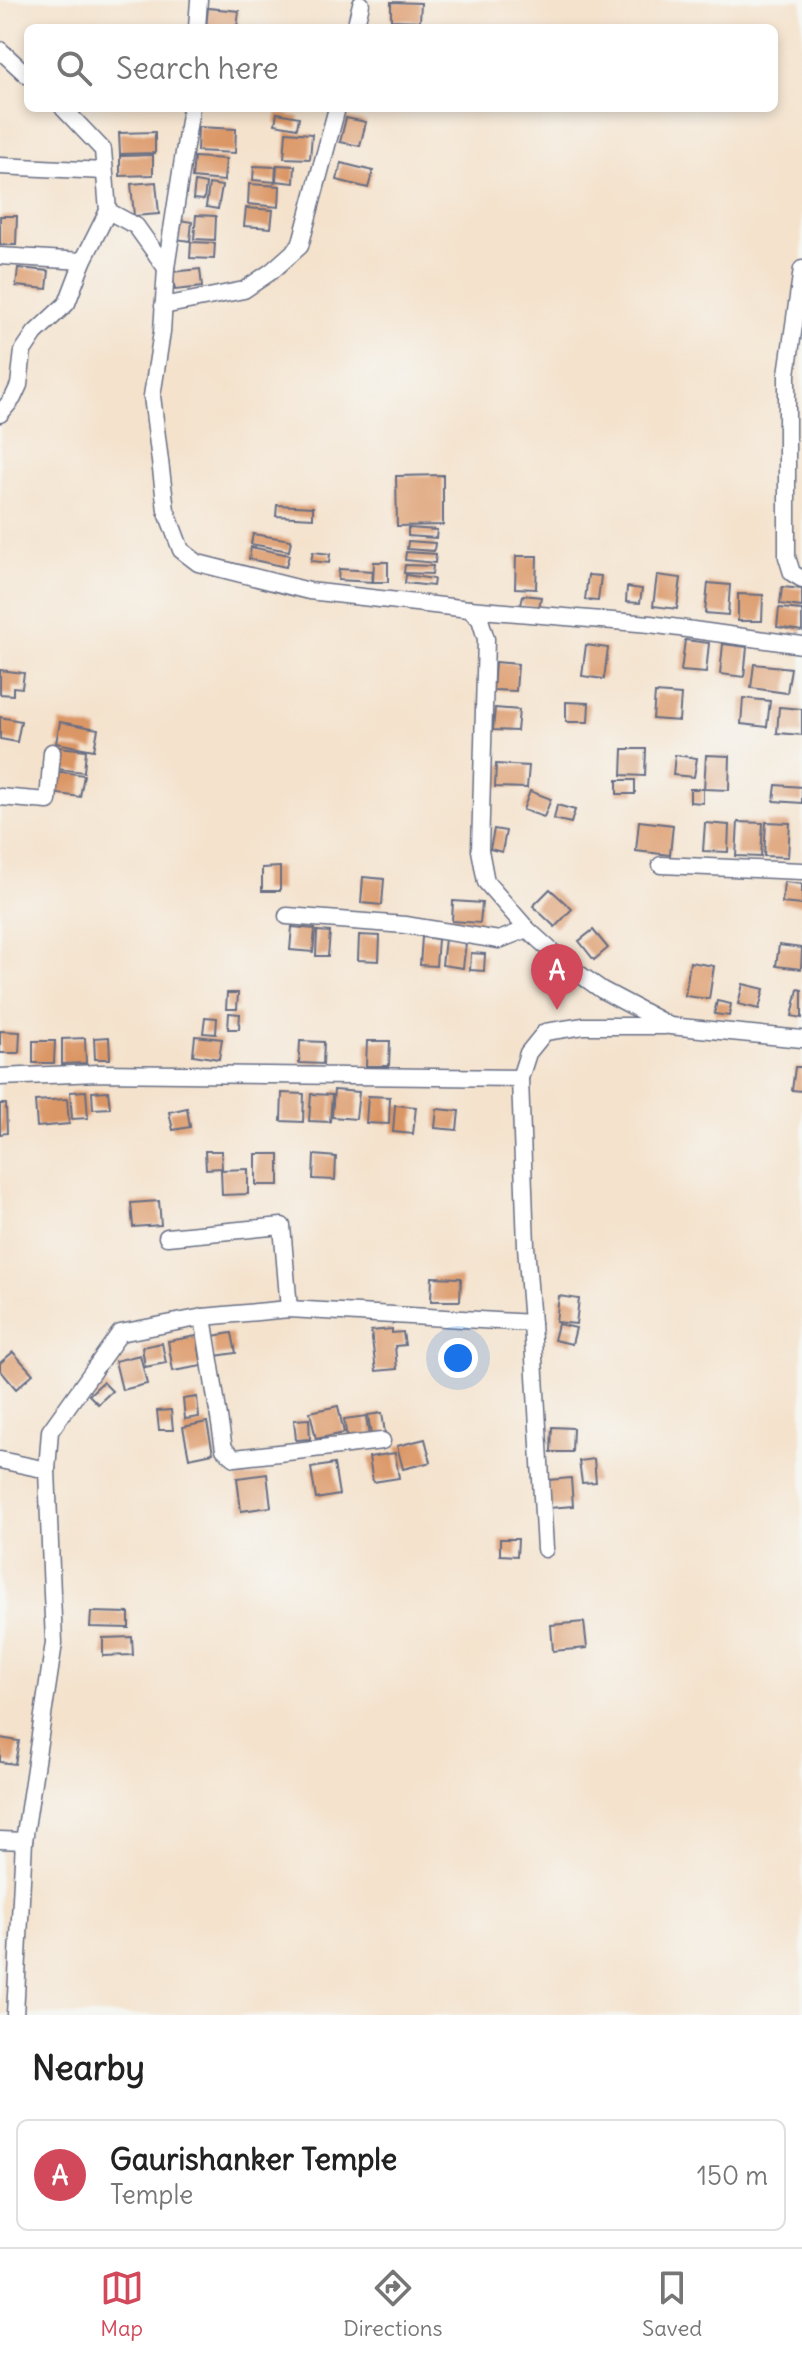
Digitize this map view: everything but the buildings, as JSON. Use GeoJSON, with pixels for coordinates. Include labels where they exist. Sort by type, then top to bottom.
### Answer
{"type":"FeatureCollection","features":[{"type":"Feature","properties":{"kind":"street"},"geometry":{"type":"LineString","coordinates":[[197,24],[199,0]]}},
{"type":"Feature","properties":{"kind":"street"},"geometry":{"type":"LineString","coordinates":[[356,24],[361,4]]}},
{"type":"Feature","properties":{"kind":"street"},"geometry":{"type":"LineString","coordinates":[[0,50],[24,72]]}},
{"type":"Feature","properties":{"kind":"street"},"geometry":{"type":"LineString","coordinates":[[0,414],[19,385],[23,351],[35,333],[67,303],[83,261],[108,211],[103,150],[67,112]]}},
{"type":"Feature","properties":{"kind":"street"},"geometry":{"type":"LineString","coordinates":[[190,112],[166,268],[162,332],[152,396],[166,510],[181,550],[198,563],[309,591],[469,609],[650,624],[802,645]]}},
{"type":"Feature","properties":{"kind":"street"},"geometry":{"type":"LineString","coordinates":[[163,306],[244,290],[300,246],[336,112]]}},
{"type":"Feature","properties":{"kind":"street"},"geometry":{"type":"LineString","coordinates":[[0,166],[104,171]]}},
{"type":"Feature","properties":{"kind":"street"},"geometry":{"type":"LineString","coordinates":[[108,211],[136,226],[166,268]]}},
{"type":"Feature","properties":{"kind":"street"},"geometry":{"type":"LineString","coordinates":[[0,256],[83,261]]}},
{"type":"Feature","properties":{"kind":"street"},"geometry":{"type":"LineString","coordinates":[[802,269],[787,374],[787,557],[792,573],[802,579]]}},
{"type":"Feature","properties":{"kind":"street"},"geometry":{"type":"LineString","coordinates":[[469,609],[480,619],[486,639],[480,850],[486,882],[527,929],[568,966],[602,990],[670,1026]]}},
{"type":"Feature","properties":{"kind":"street"},"geometry":{"type":"LineString","coordinates":[[0,797],[48,801],[52,752]]}},
{"type":"Feature","properties":{"kind":"street"},"geometry":{"type":"LineString","coordinates":[[661,865],[802,871]]}},
{"type":"Feature","properties":{"kind":"street"},"geometry":{"type":"LineString","coordinates":[[287,916],[405,925],[499,940],[527,929]]}},
{"type":"Feature","properties":{"kind":"street"},"geometry":{"type":"LineString","coordinates":[[545,1549],[526,1246],[520,1078],[528,1053],[545,1032],[584,1026],[670,1026],[802,1039]]}},
{"type":"Feature","properties":{"kind":"street"},"geometry":{"type":"LineString","coordinates":[[0,1077],[98,1073],[520,1078]]}},
{"type":"Feature","properties":{"kind":"street"},"geometry":{"type":"LineString","coordinates":[[167,1237],[282,1226],[289,1309]]}},
{"type":"Feature","properties":{"kind":"street"},"geometry":{"type":"LineString","coordinates":[[15,2015],[24,1841],[54,1643],[47,1470],[50,1431],[120,1333],[203,1317],[289,1309],[532,1323]]}},
{"type":"Feature","properties":{"kind":"street"},"geometry":{"type":"LineString","coordinates":[[203,1317],[224,1449],[235,1458],[382,1441]]}},
{"type":"Feature","properties":{"kind":"street"},"geometry":{"type":"LineString","coordinates":[[0,1460],[47,1470]]}},
{"type":"Feature","properties":{"kind":"street"},"geometry":{"type":"LineString","coordinates":[[0,1840],[24,1841]]}},
{"type":"Feature","properties":{"kind":"place","name":"Gaurishanker Temple"},"geometry":{"type":"Point","coordinates":[557,1010]}}]}
